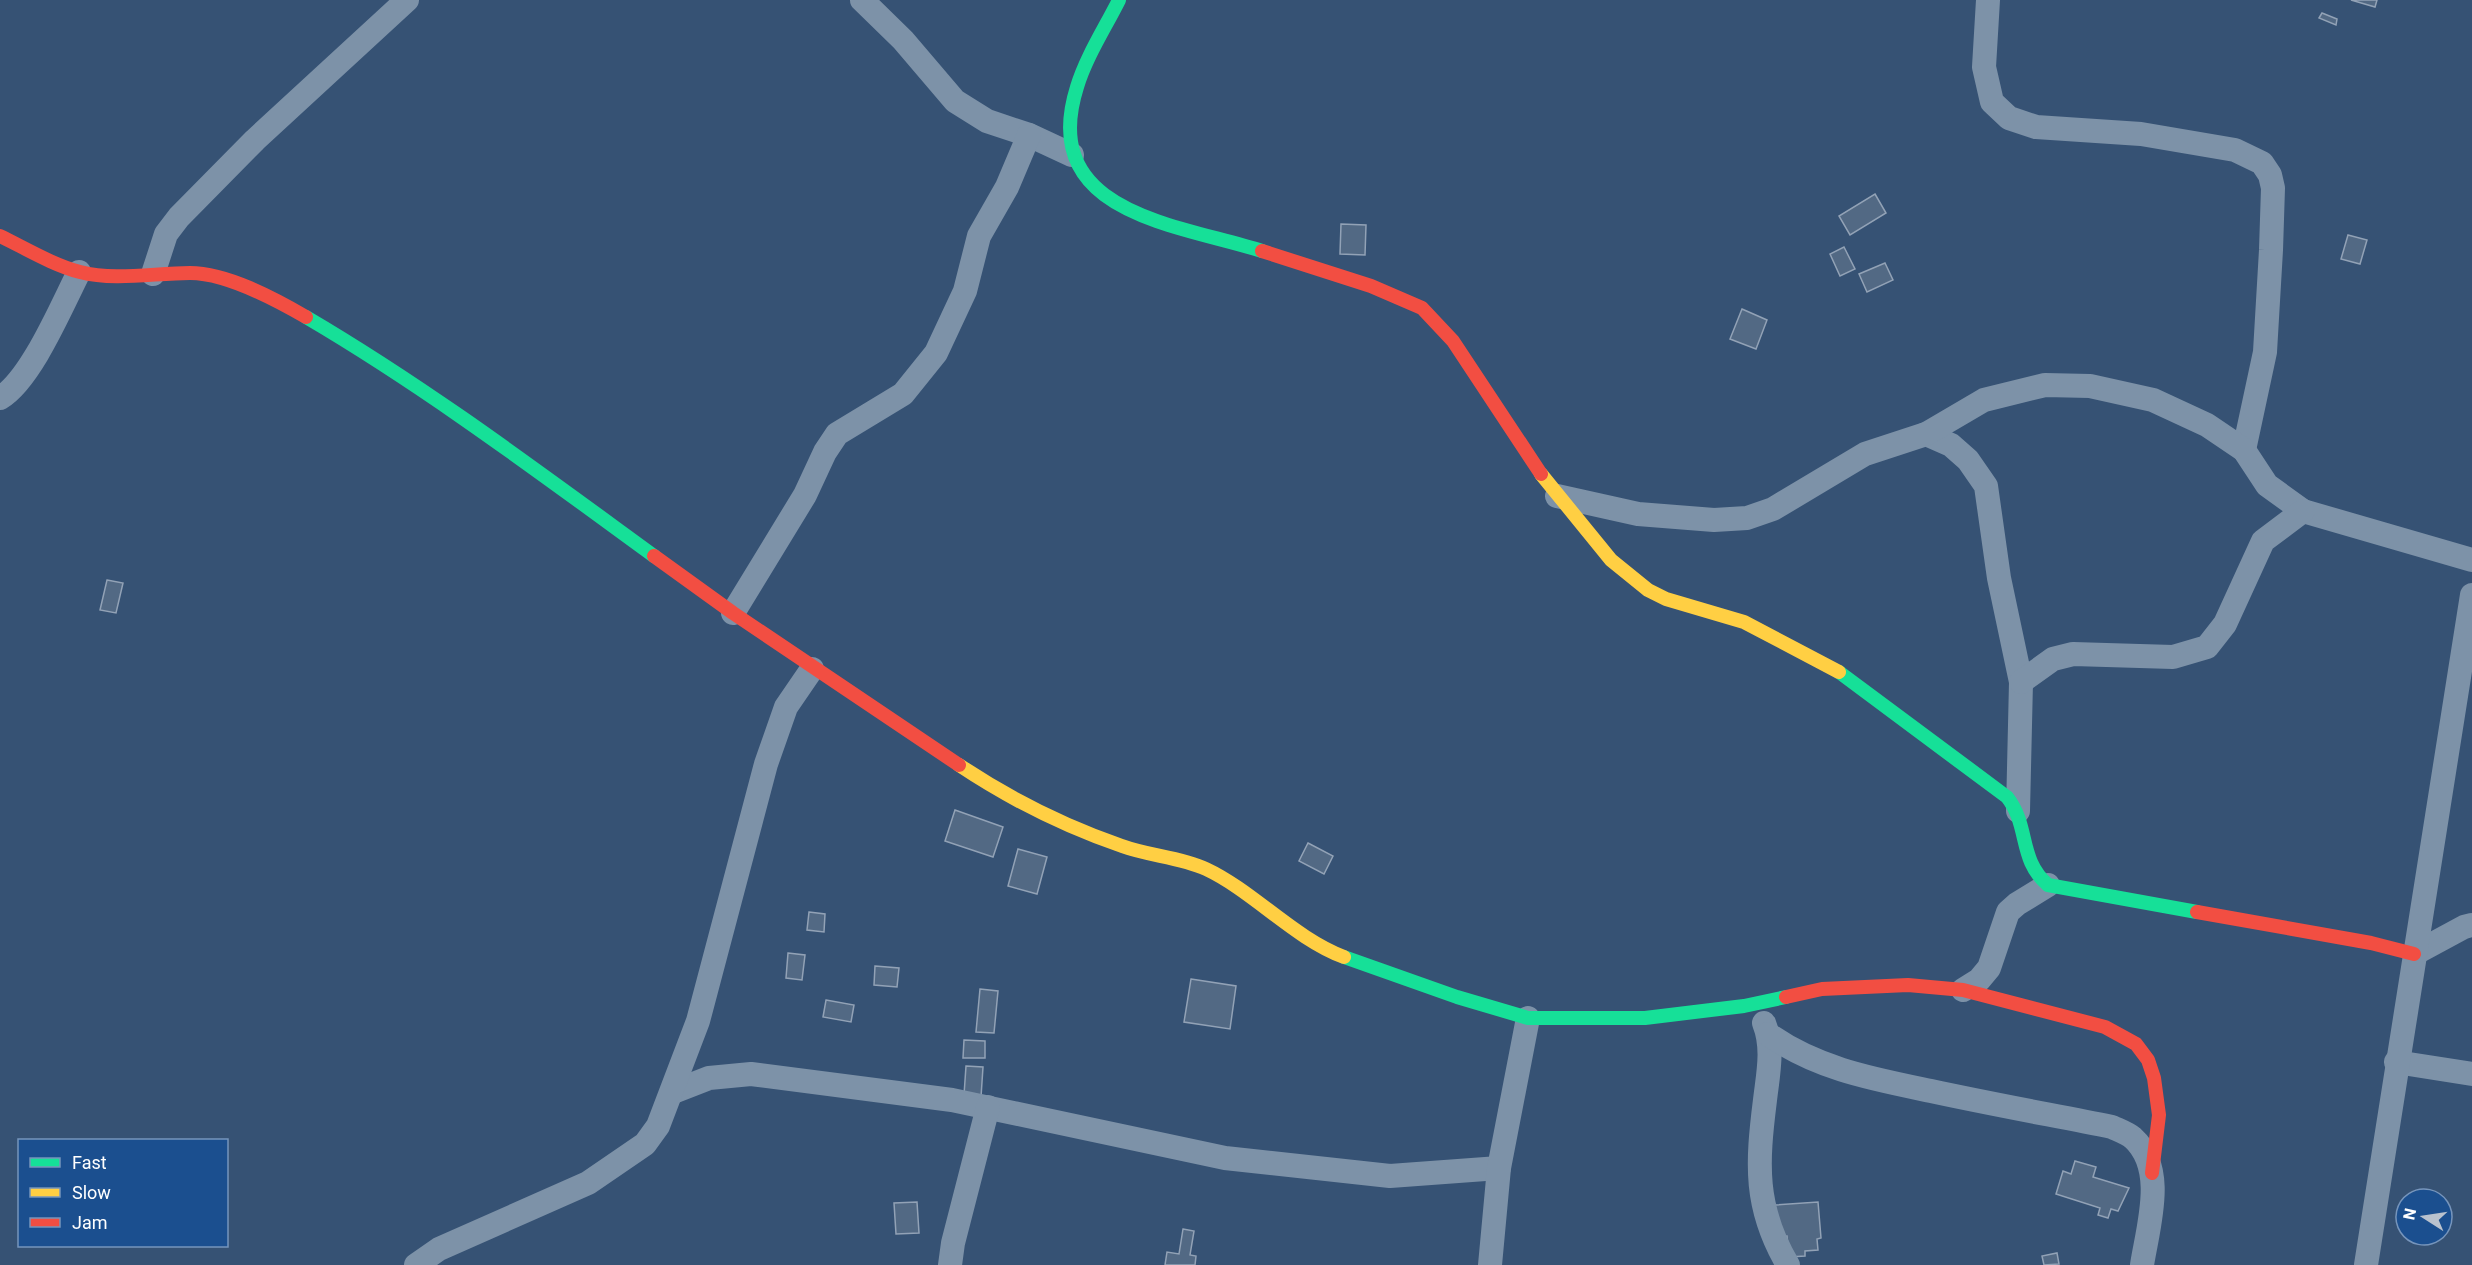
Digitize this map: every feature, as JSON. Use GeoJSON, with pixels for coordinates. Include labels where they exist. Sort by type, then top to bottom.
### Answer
{"type":"FeatureCollection","features":[{"type":"Feature","properties":{"kind":"street"},"geometry":{"type":"LineString","coordinates":[[153,274],[166,234],[179,217],[255,140],[406,0]]}},
{"type":"Feature","properties":{"kind":"street"},"geometry":{"type":"LineString","coordinates":[[862,0],[903,39],[955,101],[987,121],[1029,135],[1072,155]]}},
{"type":"Feature","properties":{"kind":"street"},"geometry":{"type":"LineString","coordinates":[[1119,0],[1077,86],[1069,123],[1072,155],[1084,176],[1096,189],[1122,207],[1153,222],[1228,240],[1371,286],[1422,308],[1453,341],[1529,460],[1611,560],[1648,590],[1666,599],[1744,622],[1833,668],[1936,747],[1984,779],[2007,797],[2018,811]]}},
{"type":"Feature","properties":{"kind":"street"},"geometry":{"type":"LineString","coordinates":[[1988,0],[1984,67],[1992,102],[2009,118],[2036,127],[2140,134],[2235,150],[2262,163],[2270,175],[2273,188],[2272,229],[2265,352],[2244,450]]}},
{"type":"Feature","properties":{"kind":"street"},"geometry":{"type":"LineString","coordinates":[[733,614],[805,495],[825,452],[837,434],[903,394],[936,353],[965,291],[979,236],[1007,187],[1029,135]]}},
{"type":"Feature","properties":{"kind":"street"},"geometry":{"type":"LineString","coordinates":[[0,236],[80,272],[111,276],[193,273],[222,279],[278,301],[328,330],[485,433],[733,614],[812,669],[981,779],[1050,818],[1124,847],[1204,868],[1226,880],[1282,921],[1340,955],[1457,997],[1528,1018],[1644,1018],[1744,1005],[1822,989],[1908,985],[1963,990],[2105,1028],[2136,1044],[2148,1060],[2154,1078],[2159,1115],[2152,1173],[2153,1192],[2142,1265]]}},
{"type":"Feature","properties":{"kind":"street"},"geometry":{"type":"LineString","coordinates":[[0,398],[9,393],[27,370],[80,272]]}},
{"type":"Feature","properties":{"kind":"street"},"geometry":{"type":"LineString","coordinates":[[1557,496],[1638,514],[1714,520],[1747,518],[1773,508],[1865,454],[1926,434],[1984,400],[2045,385],[2090,386],[2153,400],[2207,424],[2244,450],[2267,485],[2303,511],[2472,560]]}},
{"type":"Feature","properties":{"kind":"street"},"geometry":{"type":"LineString","coordinates":[[1926,434],[1951,445],[1968,460],[1986,486],[1999,578],[2021,682],[2018,811],[2029,862],[2035,874],[2048,885],[2371,943],[2414,954],[2463,927],[2472,925]]}},
{"type":"Feature","properties":{"kind":"street"},"geometry":{"type":"LineString","coordinates":[[2021,682],[2053,659],[2073,654],[2173,657],[2206,647],[2225,624],[2263,541],[2303,511]]}},
{"type":"Feature","properties":{"kind":"street"},"geometry":{"type":"LineString","coordinates":[[2366,1265],[2396,1062],[2472,595]]}},
{"type":"Feature","properties":{"kind":"street"},"geometry":{"type":"LineString","coordinates":[[416,1265],[439,1249],[505,1219],[551,1202],[619,1164],[645,1144],[658,1126],[673,1092],[698,1021],[766,764],[786,707],[812,669]]}},
{"type":"Feature","properties":{"kind":"street"},"geometry":{"type":"LineString","coordinates":[[1963,990],[1979,980],[1989,969],[2008,912],[2048,885]]}},
{"type":"Feature","properties":{"kind":"street"},"geometry":{"type":"LineString","coordinates":[[1744,1005],[1761,1017],[1768,1034],[1770,1061],[1759,1166],[1768,1226],[1788,1265]]}},
{"type":"Feature","properties":{"kind":"street"},"geometry":{"type":"LineString","coordinates":[[1490,1265],[1499,1168],[1528,1018]]}},
{"type":"Feature","properties":{"kind":"street"},"geometry":{"type":"LineString","coordinates":[[1768,1034],[1798,1054],[1826,1066],[1875,1079],[2112,1127],[2132,1138],[2143,1153],[2152,1173]]}},
{"type":"Feature","properties":{"kind":"street"},"geometry":{"type":"LineString","coordinates":[[2396,1062],[2472,1074]]}},
{"type":"Feature","properties":{"kind":"street"},"geometry":{"type":"LineString","coordinates":[[673,1092],[709,1078],[751,1074],[952,1100],[1225,1158],[1327,1171],[1390,1176],[1499,1168]]}},
{"type":"Feature","properties":{"kind":"street"},"geometry":{"type":"LineString","coordinates":[[950,1265],[952,1243],[988,1107]]}},
{"type":"Feature","properties":{"kind":"building"},"geometry":{"type":"Polygon","coordinates":[[[2351,0],[2377,0],[2375,7],[2351,0]]]}},
{"type":"Feature","properties":{"kind":"building"},"geometry":{"type":"Polygon","coordinates":[[[2322,13],[2337,19],[2336,25],[2319,18],[2322,13]]]}},
{"type":"Feature","properties":{"kind":"building"},"geometry":{"type":"Polygon","coordinates":[[[1875,194],[1886,213],[1850,235],[1839,216],[1875,194]]]}},
{"type":"Feature","properties":{"kind":"building"},"geometry":{"type":"Polygon","coordinates":[[[1341,224],[1366,225],[1365,255],[1340,254],[1341,224]]]}},
{"type":"Feature","properties":{"kind":"building"},"geometry":{"type":"Polygon","coordinates":[[[2348,235],[2367,240],[2360,264],[2341,259],[2348,235]]]}},
{"type":"Feature","properties":{"kind":"building"},"geometry":{"type":"Polygon","coordinates":[[[1844,247],[1855,269],[1840,276],[1830,254],[1844,247]]]}},
{"type":"Feature","properties":{"kind":"building"},"geometry":{"type":"Polygon","coordinates":[[[1885,263],[1893,280],[1867,292],[1859,274],[1885,263]]]}},
{"type":"Feature","properties":{"kind":"building"},"geometry":{"type":"Polygon","coordinates":[[[1742,309],[1767,320],[1756,349],[1730,339],[1742,309]]]}},
{"type":"Feature","properties":{"kind":"building"},"geometry":{"type":"Polygon","coordinates":[[[107,580],[123,583],[116,613],[100,610],[107,580]]]}},
{"type":"Feature","properties":{"kind":"building"},"geometry":{"type":"Polygon","coordinates":[[[955,810],[1003,827],[993,857],[945,841],[955,810]]]}},
{"type":"Feature","properties":{"kind":"building"},"geometry":{"type":"Polygon","coordinates":[[[1308,843],[1333,856],[1324,874],[1299,861],[1308,843]]]}},
{"type":"Feature","properties":{"kind":"building"},"geometry":{"type":"Polygon","coordinates":[[[1018,849],[1047,857],[1037,894],[1008,886],[1018,849]]]}},
{"type":"Feature","properties":{"kind":"building"},"geometry":{"type":"Polygon","coordinates":[[[809,912],[825,914],[824,932],[807,930],[809,912]]]}},
{"type":"Feature","properties":{"kind":"building"},"geometry":{"type":"Polygon","coordinates":[[[788,953],[805,955],[802,980],[786,978],[788,953]]]}},
{"type":"Feature","properties":{"kind":"building"},"geometry":{"type":"Polygon","coordinates":[[[875,966],[899,968],[897,987],[874,985],[875,966]]]}},
{"type":"Feature","properties":{"kind":"building"},"geometry":{"type":"Polygon","coordinates":[[[1191,979],[1236,986],[1230,1029],[1184,1022],[1191,979]]]}},
{"type":"Feature","properties":{"kind":"building"},"geometry":{"type":"Polygon","coordinates":[[[980,989],[998,991],[994,1033],[976,1032],[980,989]]]}},
{"type":"Feature","properties":{"kind":"building"},"geometry":{"type":"Polygon","coordinates":[[[826,1000],[854,1005],[851,1022],[823,1017],[826,1000]]]}},
{"type":"Feature","properties":{"kind":"building"},"geometry":{"type":"Polygon","coordinates":[[[964,1040],[985,1041],[985,1058],[963,1058],[964,1040]]]}},
{"type":"Feature","properties":{"kind":"building"},"geometry":{"type":"Polygon","coordinates":[[[966,1066],[983,1067],[981,1097],[964,1095],[966,1066]]]}},
{"type":"Feature","properties":{"kind":"building"},"geometry":{"type":"Polygon","coordinates":[[[2075,1161],[2096,1167],[2093,1177],[2129,1188],[2118,1211],[2111,1209],[2108,1218],[2098,1215],[2100,1208],[2056,1194],[2063,1171],[2071,1174],[2075,1161]]]}},
{"type":"Feature","properties":{"kind":"building"},"geometry":{"type":"Polygon","coordinates":[[[917,1202],[919,1233],[896,1234],[894,1203],[917,1202]]]}},
{"type":"Feature","properties":{"kind":"building"},"geometry":{"type":"Polygon","coordinates":[[[1818,1202],[1821,1238],[1817,1239],[1818,1250],[1805,1251],[1805,1256],[1789,1257],[1787,1236],[1777,1237],[1775,1205],[1818,1202]]]}},
{"type":"Feature","properties":{"kind":"building"},"geometry":{"type":"Polygon","coordinates":[[[1183,1229],[1194,1231],[1190,1255],[1196,1256],[1195,1265],[1165,1265],[1167,1252],[1179,1254],[1183,1229]]]}},
{"type":"Feature","properties":{"kind":"building"},"geometry":{"type":"Polygon","coordinates":[[[2057,1253],[2059,1264],[2044,1265],[2042,1256],[2057,1253]]]}},
{"type":"Feature","properties":{"kind":"traffic: fast"},"geometry":{"type":"LineString","coordinates":[[1119,0],[1077,87],[1070,129],[1077,162],[1096,188],[1123,206],[1156,221],[1262,251]]}},
{"type":"Feature","properties":{"kind":"traffic: fast"},"geometry":{"type":"LineString","coordinates":[[306,317],[439,402],[654,556]]}},
{"type":"Feature","properties":{"kind":"traffic: fast"},"geometry":{"type":"LineString","coordinates":[[1839,672],[2007,797],[2019,819],[2032,865],[2048,885],[2197,912]]}},
{"type":"Feature","properties":{"kind":"traffic: fast"},"geometry":{"type":"LineString","coordinates":[[1344,957],[1457,997],[1528,1018],[1645,1018],[1744,1006],[1786,997]]}},
{"type":"Feature","properties":{"kind":"traffic: slow"},"geometry":{"type":"LineString","coordinates":[[1541,474],[1611,560],[1648,590],[1666,599],[1744,622],[1839,672]]}},
{"type":"Feature","properties":{"kind":"traffic: slow"},"geometry":{"type":"LineString","coordinates":[[959,765],[1018,800],[1079,830],[1132,849],[1206,869],[1223,878],[1308,939],[1344,957]]}},
{"type":"Feature","properties":{"kind":"traffic: jam"},"geometry":{"type":"LineString","coordinates":[[0,236],[60,265],[93,275],[190,273],[219,277],[265,295],[306,317]]}},
{"type":"Feature","properties":{"kind":"traffic: jam"},"geometry":{"type":"LineString","coordinates":[[1262,251],[1371,286],[1422,308],[1453,341],[1541,474]]}},
{"type":"Feature","properties":{"kind":"traffic: jam"},"geometry":{"type":"LineString","coordinates":[[654,556],[733,613],[959,765]]}},
{"type":"Feature","properties":{"kind":"traffic: jam"},"geometry":{"type":"LineString","coordinates":[[2197,912],[2371,943],[2414,954]]}},
{"type":"Feature","properties":{"kind":"traffic: jam"},"geometry":{"type":"LineString","coordinates":[[1786,997],[1822,989],[1908,985],[1963,990],[2105,1027],[2136,1044],[2148,1060],[2154,1078],[2159,1115],[2152,1173]]}}]}
